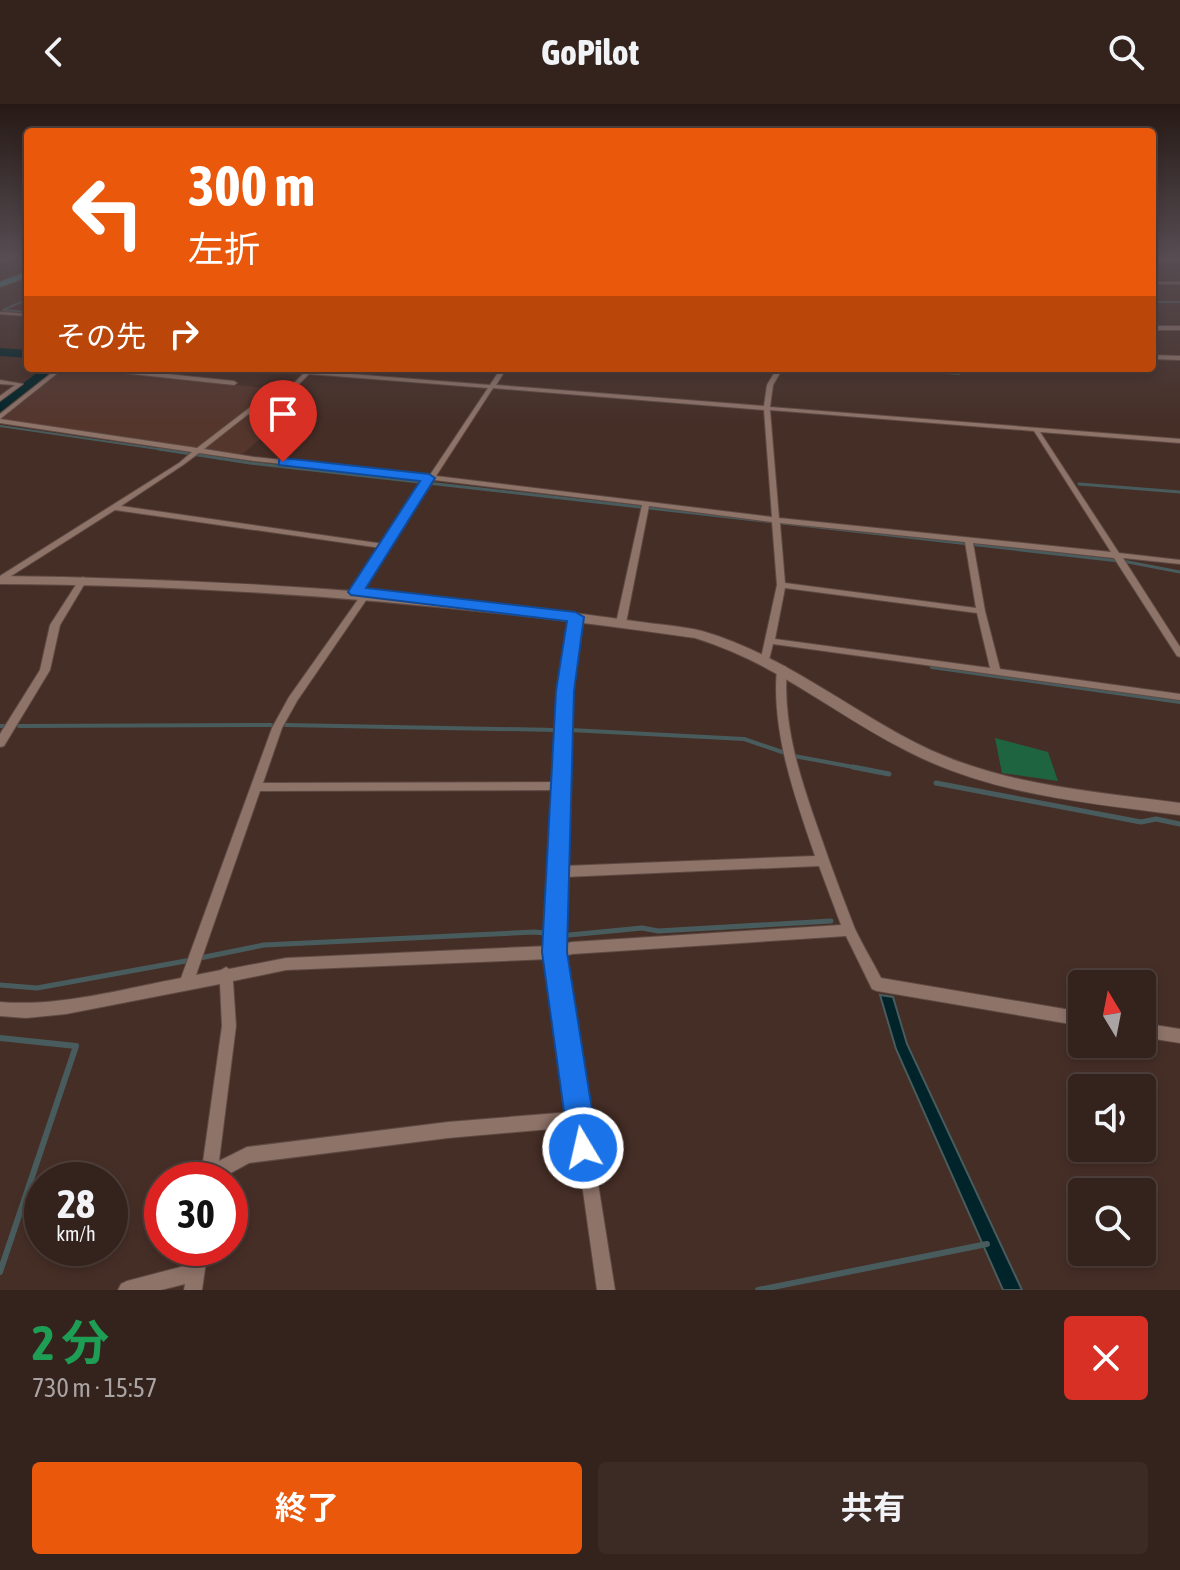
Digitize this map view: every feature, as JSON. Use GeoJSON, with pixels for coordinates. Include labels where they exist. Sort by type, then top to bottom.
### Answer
{"type":"FeatureCollection","features":[{"type":"Feature","properties":{"kind":"street"},"geometry":{"type":"LineString","coordinates":[[0,313],[24,315]]}},
{"type":"Feature","properties":{"kind":"street"},"geometry":{"type":"LineString","coordinates":[[1156,328],[1180,328]]}},
{"type":"Feature","properties":{"kind":"street"},"geometry":{"type":"LineString","coordinates":[[1156,357],[1180,358]]}},
{"type":"Feature","properties":{"kind":"street"},"geometry":{"type":"LineString","coordinates":[[0,419],[56,372]]}},
{"type":"Feature","properties":{"kind":"street"},"geometry":{"type":"LineString","coordinates":[[131,372],[234,383]]}},
{"type":"Feature","properties":{"kind":"street"},"geometry":{"type":"LineString","coordinates":[[0,580],[193,454],[259,403],[295,385],[308,372]]}},
{"type":"Feature","properties":{"kind":"street"},"geometry":{"type":"LineString","coordinates":[[333,372],[1180,441]]}},
{"type":"Feature","properties":{"kind":"street"},"geometry":{"type":"LineString","coordinates":[[190,974],[277,728],[362,592],[384,546],[501,372]]}},
{"type":"Feature","properties":{"kind":"street"},"geometry":{"type":"LineString","coordinates":[[766,658],[781,585],[767,409],[770,385],[778,372]]}},
{"type":"Feature","properties":{"kind":"street"},"geometry":{"type":"LineString","coordinates":[[0,382],[20,384],[0,399]]}},
{"type":"Feature","properties":{"kind":"street"},"geometry":{"type":"LineString","coordinates":[[0,419],[193,454],[426,481],[502,485],[645,508],[776,523],[1121,560],[1180,562]]}},
{"type":"Feature","properties":{"kind":"street"},"geometry":{"type":"LineString","coordinates":[[1036,430],[1180,654]]}},
{"type":"Feature","properties":{"kind":"street"},"geometry":{"type":"LineString","coordinates":[[113,507],[384,546]]}},
{"type":"Feature","properties":{"kind":"street"},"geometry":{"type":"LineString","coordinates":[[621,623],[645,508]]}},
{"type":"Feature","properties":{"kind":"street"},"geometry":{"type":"LineString","coordinates":[[969,544],[996,672]]}},
{"type":"Feature","properties":{"kind":"street"},"geometry":{"type":"LineString","coordinates":[[0,580],[83,580],[362,592],[696,634],[731,643],[766,658],[911,747],[974,775],[1033,788],[1180,809]]}},
{"type":"Feature","properties":{"kind":"street"},"geometry":{"type":"LineString","coordinates":[[0,743],[45,670],[55,625],[83,580]]}},
{"type":"Feature","properties":{"kind":"street"},"geometry":{"type":"LineString","coordinates":[[781,585],[981,611]]}},
{"type":"Feature","properties":{"kind":"street"},"geometry":{"type":"LineString","coordinates":[[575,617],[565,691],[555,938],[606,1290]]}},
{"type":"Feature","properties":{"kind":"street"},"geometry":{"type":"LineString","coordinates":[[771,641],[1180,697]]}},
{"type":"Feature","properties":{"kind":"street"},"geometry":{"type":"LineString","coordinates":[[782,668],[779,678],[781,708],[799,790],[849,930],[877,984],[1068,1017]]}},
{"type":"Feature","properties":{"kind":"street"},"geometry":{"type":"LineString","coordinates":[[256,787],[560,786]]}},
{"type":"Feature","properties":{"kind":"street"},"geometry":{"type":"LineString","coordinates":[[558,872],[824,861]]}},
{"type":"Feature","properties":{"kind":"street"},"geometry":{"type":"LineString","coordinates":[[0,1009],[26,1011],[66,1007],[190,974],[226,974],[286,964],[555,938],[572,948],[849,930]]}},
{"type":"Feature","properties":{"kind":"street"},"geometry":{"type":"LineString","coordinates":[[211,1162],[229,1026],[226,974]]}},
{"type":"Feature","properties":{"kind":"street"},"geometry":{"type":"LineString","coordinates":[[1156,1032],[1180,1036]]}},
{"type":"Feature","properties":{"kind":"street"},"geometry":{"type":"LineString","coordinates":[[235,1162],[247,1155],[448,1130],[579,1119]]}},
{"type":"Feature","properties":{"kind":"street"},"geometry":{"type":"LineString","coordinates":[[127,1290],[194,1281]]}},
{"type":"Feature","properties":{"kind":"shaded area"},"geometry":{"type":"Polygon","coordinates":[[[58,372],[121,372],[282,390],[256,403],[195,450],[0,420],[58,372]]]}},
{"type":"Feature","properties":{"kind":"shaded area"},"geometry":{"type":"Polygon","coordinates":[[[260,405],[296,409],[240,456],[201,451],[260,405]]]}},
{"type":"Feature","properties":{"kind":"green space"},"geometry":{"type":"Polygon","coordinates":[[[995,738],[1048,752],[1058,781],[1002,773],[995,738]]]}},
{"type":"Feature","properties":{"kind":"water"},"geometry":{"type":"Polygon","coordinates":[[[880,995],[893,997],[907,1044],[1022,1290],[1003,1290],[896,1049],[880,995]]]}},
{"type":"Feature","properties":{"kind":"waterway"},"geometry":{"type":"LineString","coordinates":[[0,352],[24,354]]}},
{"type":"Feature","properties":{"kind":"waterway"},"geometry":{"type":"LineString","coordinates":[[0,408],[46,372]]}},
{"type":"Feature","properties":{"kind":"waterway"},"geometry":{"type":"LineString","coordinates":[[929,372],[959,374]]}},
{"type":"Feature","properties":{"kind":"waterway"},"geometry":{"type":"LineString","coordinates":[[0,426],[172,451]]}},
{"type":"Feature","properties":{"kind":"waterway"},"geometry":{"type":"LineString","coordinates":[[159,449],[172,451]]}},
{"type":"Feature","properties":{"kind":"waterway"},"geometry":{"type":"LineString","coordinates":[[172,451],[250,463],[1128,562],[1180,572]]}},
{"type":"Feature","properties":{"kind":"waterway"},"geometry":{"type":"LineString","coordinates":[[1079,484],[1180,492]]}},
{"type":"Feature","properties":{"kind":"waterway"},"geometry":{"type":"LineString","coordinates":[[932,667],[1180,702]]}},
{"type":"Feature","properties":{"kind":"waterway"},"geometry":{"type":"LineString","coordinates":[[19,726],[271,725]]}},
{"type":"Feature","properties":{"kind":"waterway"},"geometry":{"type":"LineString","coordinates":[[286,725],[556,730]]}},
{"type":"Feature","properties":{"kind":"waterway"},"geometry":{"type":"LineString","coordinates":[[570,730],[744,739],[785,753]]}},
{"type":"Feature","properties":{"kind":"waterway"},"geometry":{"type":"LineString","coordinates":[[794,756],[864,769]]}},
{"type":"Feature","properties":{"kind":"waterway"},"geometry":{"type":"LineString","coordinates":[[853,767],[889,774]]}},
{"type":"Feature","properties":{"kind":"waterway"},"geometry":{"type":"LineString","coordinates":[[936,783],[1141,822],[1156,819],[1180,824]]}},
{"type":"Feature","properties":{"kind":"waterway"},"geometry":{"type":"LineString","coordinates":[[200,958],[264,945],[534,932],[569,935],[642,928],[658,931],[831,921]]}},
{"type":"Feature","properties":{"kind":"waterway"},"geometry":{"type":"LineString","coordinates":[[0,985],[37,988],[191,960]]}},
{"type":"Feature","properties":{"kind":"waterway"},"geometry":{"type":"LineString","coordinates":[[0,1038],[76,1046],[0,1272]]}},
{"type":"Feature","properties":{"kind":"waterway"},"geometry":{"type":"LineString","coordinates":[[758,1290],[987,1244]]}},
{"type":"Feature","properties":{"kind":"route"},"geometry":{"type":"LineString","coordinates":[[283,462],[429,478],[356,592],[575,617],[565,691],[555,952],[583,1148]]}}]}
